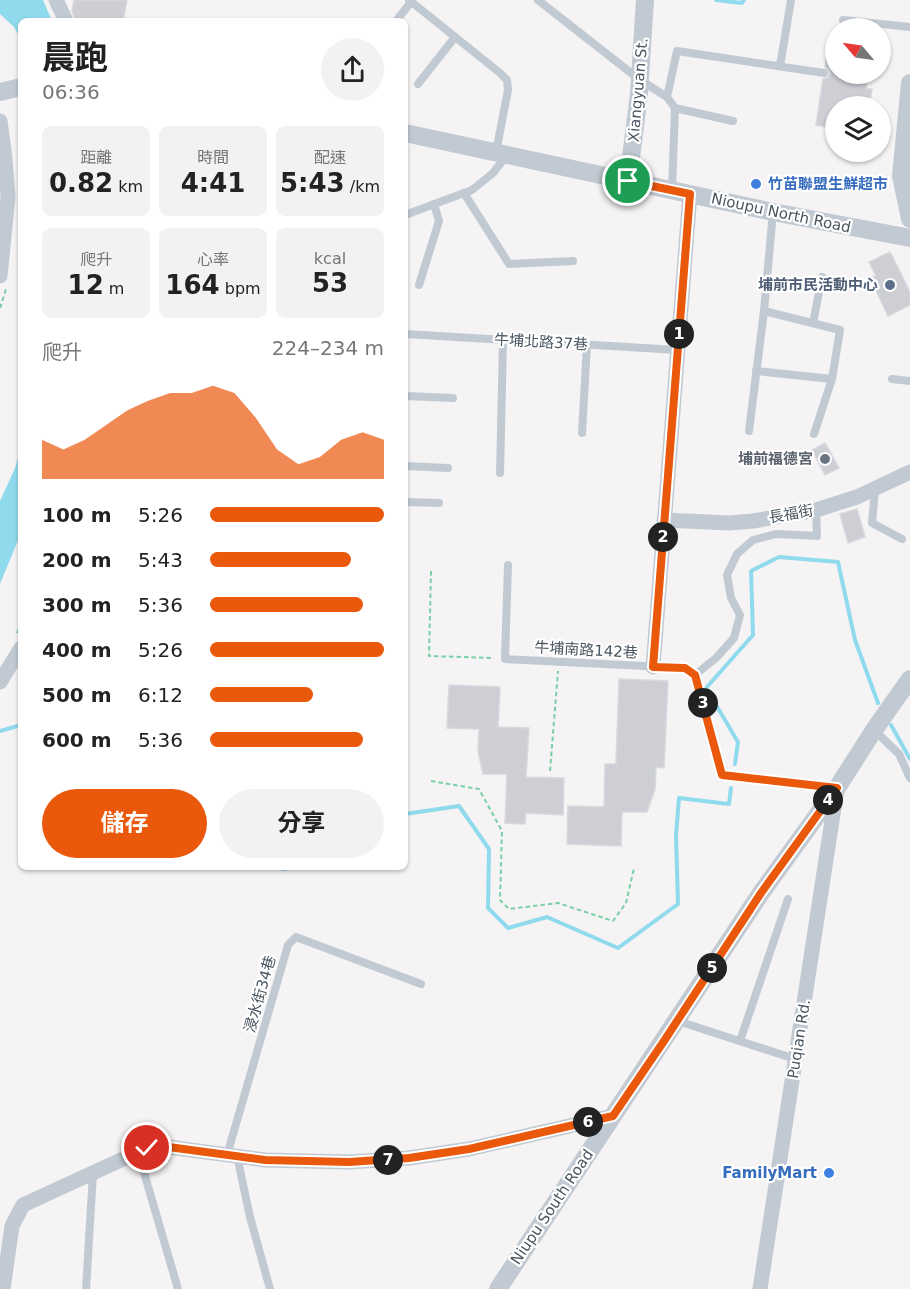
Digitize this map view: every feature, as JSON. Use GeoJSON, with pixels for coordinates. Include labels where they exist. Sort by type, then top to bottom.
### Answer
{"type":"FeatureCollection","features":[{"type":"Feature","properties":{"kind":"street"},"geometry":{"type":"LineString","coordinates":[[56,0],[65,18]]}},
{"type":"Feature","properties":{"kind":"street","name":"Xiangyuan St."},"geometry":{"type":"LineString","coordinates":[[628,181],[640,80],[645,0]]}},
{"type":"Feature","properties":{"kind":"street"},"geometry":{"type":"LineString","coordinates":[[910,83],[901,176],[910,219]]}},
{"type":"Feature","properties":{"kind":"street"},"geometry":{"type":"LineString","coordinates":[[0,92],[18,88]]}},
{"type":"Feature","properties":{"kind":"street"},"geometry":{"type":"LineString","coordinates":[[0,121],[8,197],[0,276]]}},
{"type":"Feature","properties":{"kind":"street","name":"Nioupu North Road"},"geometry":{"type":"LineString","coordinates":[[408,134],[773,212],[910,238]]}},
{"type":"Feature","properties":{"kind":"street"},"geometry":{"type":"LineString","coordinates":[[653,667],[678,350],[681,192]]}},
{"type":"Feature","properties":{"kind":"street","name":"長福街"},"geometry":{"type":"LineString","coordinates":[[664,520],[729,523],[816,510],[857,497],[910,472]]}},
{"type":"Feature","properties":{"kind":"street"},"geometry":{"type":"LineString","coordinates":[[0,682],[18,653]]}},
{"type":"Feature","properties":{"kind":"street","name":"Niupu South Road"},"geometry":{"type":"LineString","coordinates":[[498,1289],[761,893],[837,788],[910,679]]}},
{"type":"Feature","properties":{"kind":"street","name":"Puqian Rd."},"geometry":{"type":"LineString","coordinates":[[760,1289],[837,788]]}},
{"type":"Feature","properties":{"kind":"street"},"geometry":{"type":"LineString","coordinates":[[3,1289],[12,1226],[23,1205],[147,1148],[161,1146],[265,1160],[349,1162],[409,1158],[469,1149],[613,1116]]}},
{"type":"Feature","properties":{"kind":"lane"},"geometry":{"type":"LineString","coordinates":[[538,0],[640,80],[667,98],[675,108],[681,192]]}},
{"type":"Feature","properties":{"kind":"lane"},"geometry":{"type":"LineString","coordinates":[[780,66],[791,0]]}},
{"type":"Feature","properties":{"kind":"lane"},"geometry":{"type":"LineString","coordinates":[[398,18],[410,1],[500,73],[507,81],[508,90],[501,154],[493,172],[472,190],[408,214]]}},
{"type":"Feature","properties":{"kind":"lane"},"geometry":{"type":"LineString","coordinates":[[891,25],[910,27]]}},
{"type":"Feature","properties":{"kind":"lane"},"geometry":{"type":"LineString","coordinates":[[418,84],[455,37]]}},
{"type":"Feature","properties":{"kind":"lane"},"geometry":{"type":"LineString","coordinates":[[667,98],[677,51],[824,73]]}},
{"type":"Feature","properties":{"kind":"lane"},"geometry":{"type":"LineString","coordinates":[[675,108],[733,121]]}},
{"type":"Feature","properties":{"kind":"lane"},"geometry":{"type":"LineString","coordinates":[[464,193],[509,264],[573,261]]}},
{"type":"Feature","properties":{"kind":"lane"},"geometry":{"type":"LineString","coordinates":[[419,285],[439,221],[434,204]]}},
{"type":"Feature","properties":{"kind":"lane"},"geometry":{"type":"LineString","coordinates":[[749,431],[764,311],[773,212]]}},
{"type":"Feature","properties":{"kind":"lane"},"geometry":{"type":"LineString","coordinates":[[813,323],[822,278]]}},
{"type":"Feature","properties":{"kind":"lane"},"geometry":{"type":"LineString","coordinates":[[764,311],[840,330],[832,379],[814,434]]}},
{"type":"Feature","properties":{"kind":"lane","name":"牛埔北路37巷"},"geometry":{"type":"LineString","coordinates":[[408,334],[678,350]]}},
{"type":"Feature","properties":{"kind":"lane"},"geometry":{"type":"LineString","coordinates":[[500,473],[503,340]]}},
{"type":"Feature","properties":{"kind":"lane"},"geometry":{"type":"LineString","coordinates":[[582,433],[586,345]]}},
{"type":"Feature","properties":{"kind":"lane"},"geometry":{"type":"LineString","coordinates":[[756,371],[832,379]]}},
{"type":"Feature","properties":{"kind":"lane"},"geometry":{"type":"LineString","coordinates":[[892,379],[910,381]]}},
{"type":"Feature","properties":{"kind":"lane"},"geometry":{"type":"LineString","coordinates":[[408,396],[453,398]]}},
{"type":"Feature","properties":{"kind":"lane"},"geometry":{"type":"LineString","coordinates":[[408,466],[448,468]]}},
{"type":"Feature","properties":{"kind":"lane"},"geometry":{"type":"LineString","coordinates":[[875,489],[872,523],[902,538]]}},
{"type":"Feature","properties":{"kind":"lane"},"geometry":{"type":"LineString","coordinates":[[408,502],[440,503]]}},
{"type":"Feature","properties":{"kind":"lane"},"geometry":{"type":"LineString","coordinates":[[816,510],[818,536],[776,534],[753,540],[736,554],[727,575],[731,598],[740,615],[734,638],[716,658],[695,675],[722,775],[837,788]]}},
{"type":"Feature","properties":{"kind":"lane"},"geometry":{"type":"LineString","coordinates":[[505,659],[508,565]]}},
{"type":"Feature","properties":{"kind":"lane","name":"牛埔南路142巷"},"geometry":{"type":"LineString","coordinates":[[505,659],[685,668],[695,675]]}},
{"type":"Feature","properties":{"kind":"lane"},"geometry":{"type":"LineString","coordinates":[[874,730],[900,754],[910,778]]}},
{"type":"Feature","properties":{"kind":"lane"},"geometry":{"type":"LineString","coordinates":[[740,1041],[788,899]]}},
{"type":"Feature","properties":{"kind":"lane","name":"浸水街34巷"},"geometry":{"type":"LineString","coordinates":[[232,1156],[288,945],[296,937],[421,984]]}},
{"type":"Feature","properties":{"kind":"lane"},"geometry":{"type":"LineString","coordinates":[[678,1021],[795,1059]]}},
{"type":"Feature","properties":{"kind":"lane"},"geometry":{"type":"LineString","coordinates":[[138,1152],[178,1289]]}},
{"type":"Feature","properties":{"kind":"lane"},"geometry":{"type":"LineString","coordinates":[[232,1156],[270,1289]]}},
{"type":"Feature","properties":{"kind":"lane"},"geometry":{"type":"LineString","coordinates":[[86,1289],[93,1173]]}},
{"type":"Feature","properties":{"kind":"path"},"geometry":{"type":"LineString","coordinates":[[431,570],[429,656],[505,659]]}},
{"type":"Feature","properties":{"kind":"path"},"geometry":{"type":"LineString","coordinates":[[550,771],[559,662]]}},
{"type":"Feature","properties":{"kind":"path"},"geometry":{"type":"LineString","coordinates":[[431,781],[478,789],[502,831],[500,900],[509,909],[558,903],[613,921],[626,903],[634,868]]}},
{"type":"Feature","properties":{"kind":"water"},"geometry":{"type":"Polygon","coordinates":[[[0,0],[43,0],[51,18],[18,18],[18,34],[0,14],[0,0]]]}},
{"type":"Feature","properties":{"kind":"water"},"geometry":{"type":"Polygon","coordinates":[[[18,458],[18,540],[0,584],[0,501],[18,458]]]}},
{"type":"Feature","properties":{"kind":"building"},"geometry":{"type":"Polygon","coordinates":[[[74,0],[127,0],[124,18],[75,18],[72,11],[74,0]]]}},
{"type":"Feature","properties":{"kind":"building"},"geometry":{"type":"Polygon","coordinates":[[[825,78],[825,84],[867,84],[866,89],[872,89],[871,96],[825,96],[825,127],[816,125],[823,79],[825,78]]]}},
{"type":"Feature","properties":{"kind":"building","name":"埔前市民活動中心"},"geometry":{"type":"Polygon","coordinates":[[[890,252],[910,292],[910,305],[888,316],[870,278],[876,276],[869,262],[890,252]]]}},
{"type":"Feature","properties":{"kind":"building","name":"埔前福德宮"},"geometry":{"type":"Polygon","coordinates":[[[825,443],[839,468],[825,475],[812,450],[825,443]]]}},
{"type":"Feature","properties":{"kind":"building"},"geometry":{"type":"Polygon","coordinates":[[[857,509],[865,537],[848,543],[840,514],[857,509]]]}},
{"type":"Feature","properties":{"kind":"building"},"geometry":{"type":"Polygon","coordinates":[[[619,679],[668,681],[664,768],[656,767],[655,789],[647,812],[622,812],[621,846],[567,844],[568,806],[604,807],[605,764],[616,764],[619,679]]]}},
{"type":"Feature","properties":{"kind":"building"},"geometry":{"type":"Polygon","coordinates":[[[449,685],[500,687],[498,727],[529,728],[526,777],[564,778],[563,815],[526,813],[525,824],[505,823],[507,774],[483,774],[478,751],[479,729],[447,728],[449,685]]]}},
{"type":"Feature","properties":{"kind":"waterway"},"geometry":{"type":"LineString","coordinates":[[716,0],[742,3],[744,0]]}},
{"type":"Feature","properties":{"kind":"waterway"},"geometry":{"type":"LineString","coordinates":[[735,764],[738,742],[706,688],[753,635],[751,571],[779,557],[838,562],[855,640],[878,703]]}},
{"type":"Feature","properties":{"kind":"waterway"},"geometry":{"type":"LineString","coordinates":[[891,725],[910,759]]}},
{"type":"Feature","properties":{"kind":"waterway"},"geometry":{"type":"LineString","coordinates":[[0,731],[18,726]]}},
{"type":"Feature","properties":{"kind":"waterway"},"geometry":{"type":"LineString","coordinates":[[408,814],[459,806],[489,849],[488,908],[508,928],[547,917],[618,948],[678,904],[676,835],[679,798],[729,804],[731,788]]}},
{"type":"Feature","properties":{"kind":"place","name":"竹苗聯盟生鮮超市"},"geometry":{"type":"Point","coordinates":[756,184]}},
{"type":"Feature","properties":{"kind":"place","name":"埔前市民活動中心"},"geometry":{"type":"Point","coordinates":[890,285]}},
{"type":"Feature","properties":{"kind":"place","name":"埔前福德宮"},"geometry":{"type":"Point","coordinates":[825,459]}},
{"type":"Feature","properties":{"kind":"place","name":"FamilyMart"},"geometry":{"type":"Point","coordinates":[829,1173]}},
{"type":"Feature","properties":{"kind":"route"},"geometry":{"type":"LineString","coordinates":[[147,1148],[161,1146],[265,1160],[349,1162],[409,1158],[469,1149],[613,1116],[761,893],[837,788],[722,775],[695,675],[685,668],[653,667],[690,194],[628,181]]}}]}
